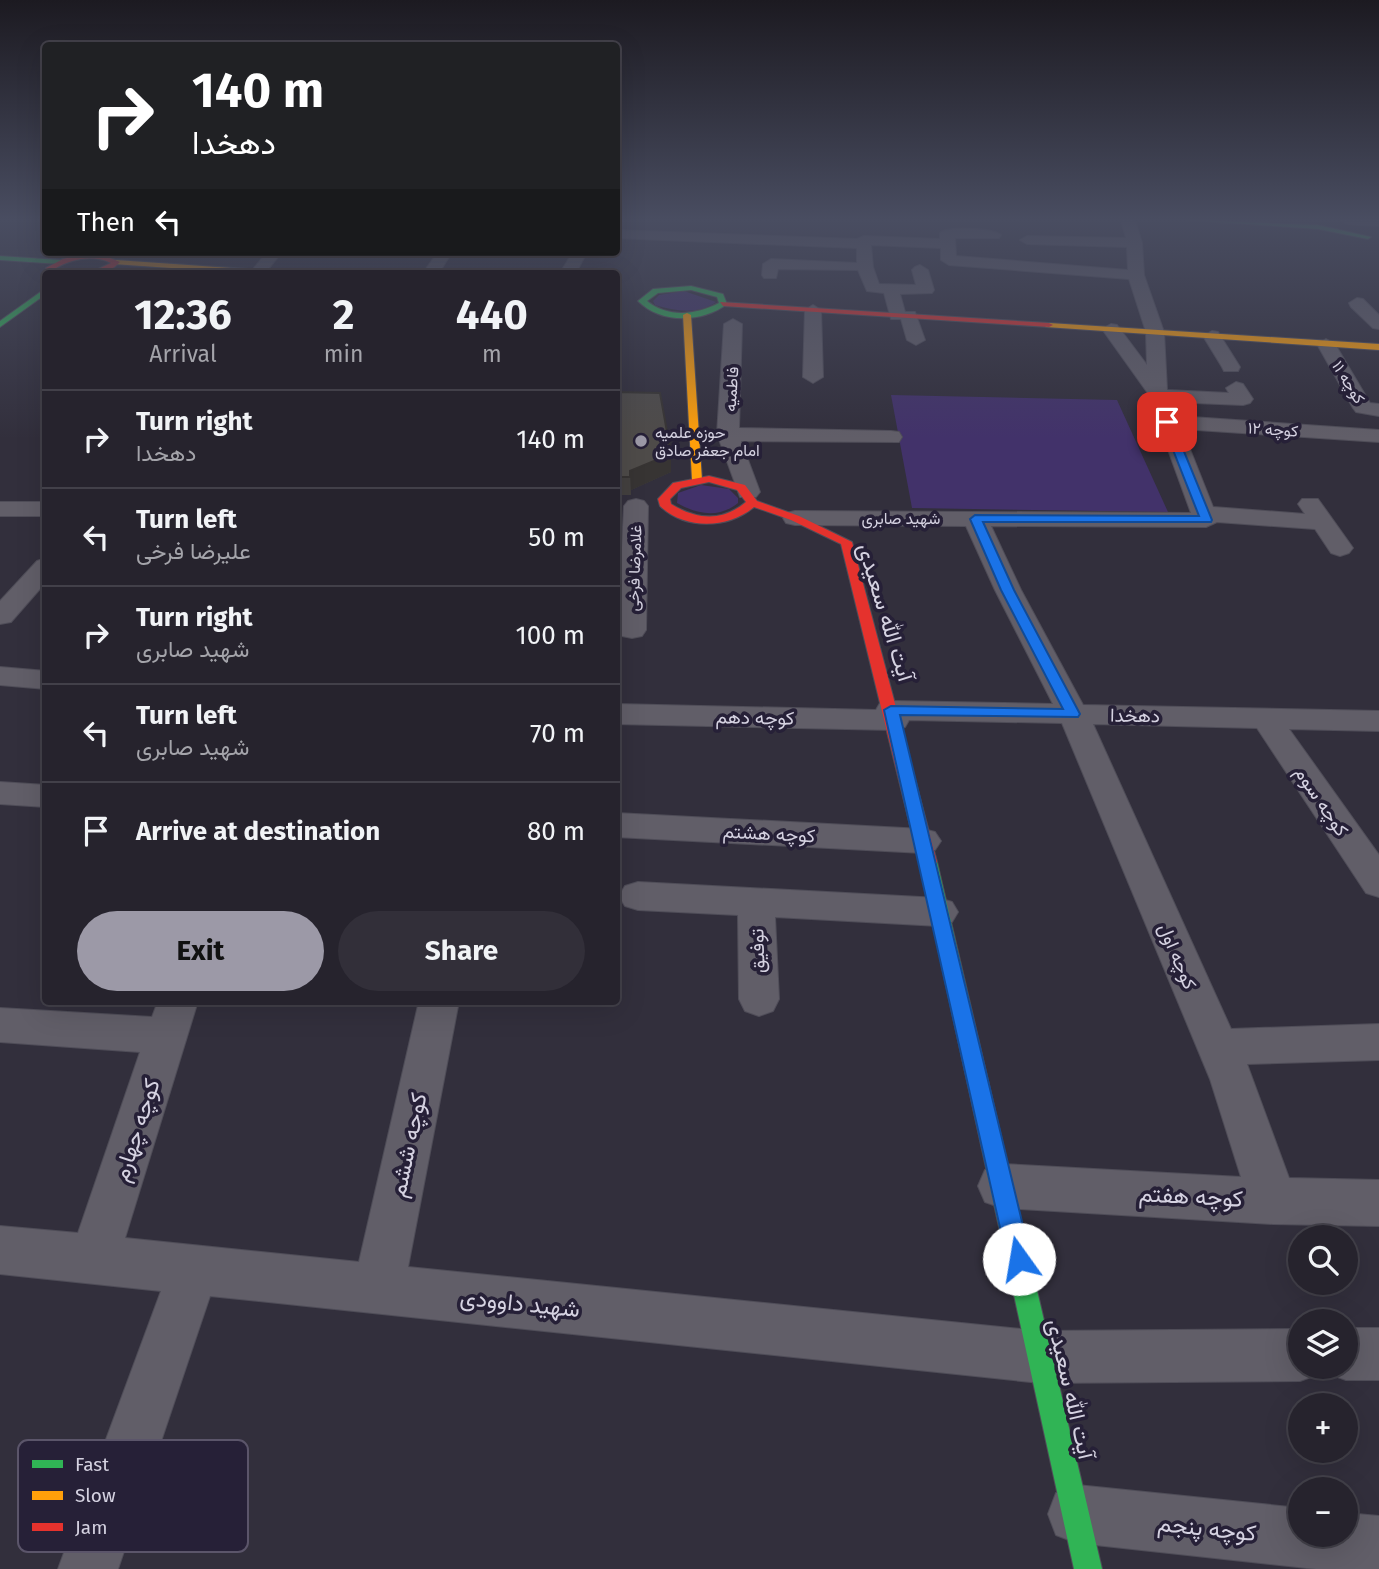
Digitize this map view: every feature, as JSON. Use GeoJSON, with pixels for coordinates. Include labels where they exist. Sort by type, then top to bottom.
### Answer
{"type":"FeatureCollection","features":[{"type":"Feature","properties":{"kind":"street"},"geometry":{"type":"LineString","coordinates":[[0,325],[42,293]]}},
{"type":"Feature","properties":{"kind":"street"},"geometry":{"type":"LineString","coordinates":[[653,293],[637,298],[650,310],[687,315],[711,312],[723,304],[903,316],[977,326],[1111,329],[1379,347]]}},
{"type":"Feature","properties":{"kind":"street"},"geometry":{"type":"LineString","coordinates":[[713,293],[720,296],[723,304]]}},
{"type":"Feature","properties":{"kind":"street"},"geometry":{"type":"LineString","coordinates":[[893,293],[916,340]]}},
{"type":"Feature","properties":{"kind":"street"},"geometry":{"type":"LineString","coordinates":[[1143,293],[1155,332],[1158,394],[1204,513],[1316,512],[1340,548]]}},
{"type":"Feature","properties":{"kind":"street"},"geometry":{"type":"LineString","coordinates":[[1357,303],[1379,324]]}},
{"type":"Feature","properties":{"kind":"street"},"geometry":{"type":"LineString","coordinates":[[0,340],[42,309]]}},
{"type":"Feature","properties":{"kind":"street"},"geometry":{"type":"LineString","coordinates":[[813,310],[813,377]]}},
{"type":"Feature","properties":{"kind":"street","name":"فاطمیه"},"geometry":{"type":"LineString","coordinates":[[687,315],[697,480]]}},
{"type":"Feature","properties":{"kind":"street","name":"فاطمیه"},"geometry":{"type":"LineString","coordinates":[[733,324],[728,434],[750,497]]}},
{"type":"Feature","properties":{"kind":"street"},"geometry":{"type":"LineString","coordinates":[[1111,329],[1158,394]]}},
{"type":"Feature","properties":{"kind":"street"},"geometry":{"type":"LineString","coordinates":[[1212,336],[1231,367]]}},
{"type":"Feature","properties":{"kind":"street","name":"کوچه ۱۱"},"geometry":{"type":"LineString","coordinates":[[1326,344],[1363,408],[1379,410]]}},
{"type":"Feature","properties":{"kind":"street"},"geometry":{"type":"LineString","coordinates":[[1158,394],[1243,399],[1236,388]]}},
{"type":"Feature","properties":{"kind":"street","name":"کوچه ۱۲"},"geometry":{"type":"LineString","coordinates":[[1167,422],[1379,436]]}},
{"type":"Feature","properties":{"kind":"street"},"geometry":{"type":"LineString","coordinates":[[728,434],[891,437]]}},
{"type":"Feature","properties":{"kind":"street"},"geometry":{"type":"LineString","coordinates":[[666,506],[664,499],[667,492],[673,487],[697,480]]}},
{"type":"Feature","properties":{"kind":"street","name":"آیت الله سعیدی"},"geometry":{"type":"LineString","coordinates":[[697,480],[722,480],[750,497],[846,542],[923,841],[1088,1569]]}},
{"type":"Feature","properties":{"kind":"street"},"geometry":{"type":"LineString","coordinates":[[626,506],[666,506],[684,517],[712,521],[738,515],[750,497]]}},
{"type":"Feature","properties":{"kind":"street","name":"غلامرضا فرخی"},"geometry":{"type":"LineString","coordinates":[[626,506],[632,630]]}},
{"type":"Feature","properties":{"kind":"street"},"geometry":{"type":"LineString","coordinates":[[0,509],[42,509]]}},
{"type":"Feature","properties":{"kind":"street","name":"شهید صابری"},"geometry":{"type":"LineString","coordinates":[[795,518],[1206,520],[1204,513]]}},
{"type":"Feature","properties":{"kind":"street","name":"کوچه اول"},"geometry":{"type":"LineString","coordinates":[[975,519],[1008,590],[1073,714],[1232,1079],[1273,1201]]}},
{"type":"Feature","properties":{"kind":"street"},"geometry":{"type":"LineString","coordinates":[[1,616],[42,570]]}},
{"type":"Feature","properties":{"kind":"street"},"geometry":{"type":"LineString","coordinates":[[0,676],[42,680]]}},
{"type":"Feature","properties":{"kind":"street","name":"کوچه دهم"},"geometry":{"type":"LineString","coordinates":[[620,714],[892,715]]}},
{"type":"Feature","properties":{"kind":"street","name":"دهخدا"},"geometry":{"type":"LineString","coordinates":[[892,715],[1073,714],[1379,721]]}},
{"type":"Feature","properties":{"kind":"street","name":"کوچه سوم"},"geometry":{"type":"LineString","coordinates":[[1266,718],[1379,884]]}},
{"type":"Feature","properties":{"kind":"street"},"geometry":{"type":"LineString","coordinates":[[0,793],[42,796]]}},
{"type":"Feature","properties":{"kind":"street","name":"کوچه هشتم"},"geometry":{"type":"LineString","coordinates":[[620,825],[923,841]]}},
{"type":"Feature","properties":{"kind":"street"},"geometry":{"type":"LineString","coordinates":[[638,896],[939,912]]}},
{"type":"Feature","properties":{"kind":"street","name":"توفیق"},"geometry":{"type":"LineString","coordinates":[[756,902],[759,999]]}},
{"type":"Feature","properties":{"kind":"street","name":"کوچه ششم"},"geometry":{"type":"LineString","coordinates":[[378,1289],[438,1005]]}},
{"type":"Feature","properties":{"kind":"street"},"geometry":{"type":"LineString","coordinates":[[0,1025],[173,1019]]}},
{"type":"Feature","properties":{"kind":"street","name":"کوچه چهارم"},"geometry":{"type":"LineString","coordinates":[[94,1259],[173,1019]]}},
{"type":"Feature","properties":{"kind":"street"},"geometry":{"type":"LineString","coordinates":[[1217,1047],[1379,1042]]}},
{"type":"Feature","properties":{"kind":"street","name":"کوچه هفتم"},"geometry":{"type":"LineString","coordinates":[[1002,1186],[1273,1201],[1379,1203]]}},
{"type":"Feature","properties":{"kind":"street","name":"شهید داوودی"},"geometry":{"type":"LineString","coordinates":[[0,1250],[1041,1357],[1288,1355]]}},
{"type":"Feature","properties":{"kind":"street"},"geometry":{"type":"LineString","coordinates":[[134,1440],[194,1269]]}},
{"type":"Feature","properties":{"kind":"street"},"geometry":{"type":"LineString","coordinates":[[1358,1354],[1379,1354]]}},
{"type":"Feature","properties":{"kind":"street","name":"کوچه پنجم"},"geometry":{"type":"LineString","coordinates":[[1077,1514],[1379,1546]]}},
{"type":"Feature","properties":{"kind":"street"},"geometry":{"type":"LineString","coordinates":[[88,1569],[94,1552]]}},
{"type":"Feature","properties":{"kind":"shaded area"},"geometry":{"type":"Polygon","coordinates":[[[690,293],[716,302],[702,309],[686,311],[655,305],[653,301],[659,295],[690,293]]]}},
{"type":"Feature","properties":{"kind":"shaded area"},"geometry":{"type":"Polygon","coordinates":[[[891,395],[1117,400],[1168,512],[912,508],[891,395]]]}},
{"type":"Feature","properties":{"kind":"shaded area"},"geometry":{"type":"Polygon","coordinates":[[[701,485],[729,489],[738,498],[738,503],[723,511],[708,513],[677,503],[678,493],[701,485]]]}},
{"type":"Feature","properties":{"kind":"building","name":"حوزه علمیه امام جعفر صادق"},"geometry":{"type":"Polygon","coordinates":[[[620,392],[660,393],[671,454],[630,471],[630,477],[620,477],[620,392]]]}},
{"type":"Feature","properties":{"kind":"traffic: fast"},"geometry":{"type":"LineString","coordinates":[[0,325],[42,293]]}},
{"type":"Feature","properties":{"kind":"traffic: fast"},"geometry":{"type":"LineString","coordinates":[[653,293],[642,301],[660,312],[681,316],[714,309],[723,304],[720,296],[710,293]]}},
{"type":"Feature","properties":{"kind":"traffic: fast"},"geometry":{"type":"LineString","coordinates":[[928,862],[1088,1569]]}},
{"type":"Feature","properties":{"kind":"traffic: slow"},"geometry":{"type":"LineString","coordinates":[[687,315],[697,480]]}},
{"type":"Feature","properties":{"kind":"traffic: slow"},"geometry":{"type":"LineString","coordinates":[[1049,325],[1379,347]]}},
{"type":"Feature","properties":{"kind":"traffic: jam"},"geometry":{"type":"LineString","coordinates":[[723,304],[1049,325]]}},
{"type":"Feature","properties":{"kind":"traffic: jam"},"geometry":{"type":"LineString","coordinates":[[709,479],[741,488],[750,496],[752,503],[732,516],[710,521],[687,517],[666,506],[664,499],[677,485],[709,479]]}},
{"type":"Feature","properties":{"kind":"traffic: jam"},"geometry":{"type":"LineString","coordinates":[[752,503],[795,518],[846,542],[928,862]]}},
{"type":"Feature","properties":{"kind":"place","name":"حوزه علمیه امام جعفر صادق"},"geometry":{"type":"Point","coordinates":[641,441]}},
{"type":"Feature","properties":{"kind":"route"},"geometry":{"type":"LineString","coordinates":[[1019,1259],[891,710],[1073,714],[1008,590],[975,519],[1206,520],[1167,422]]}}]}
